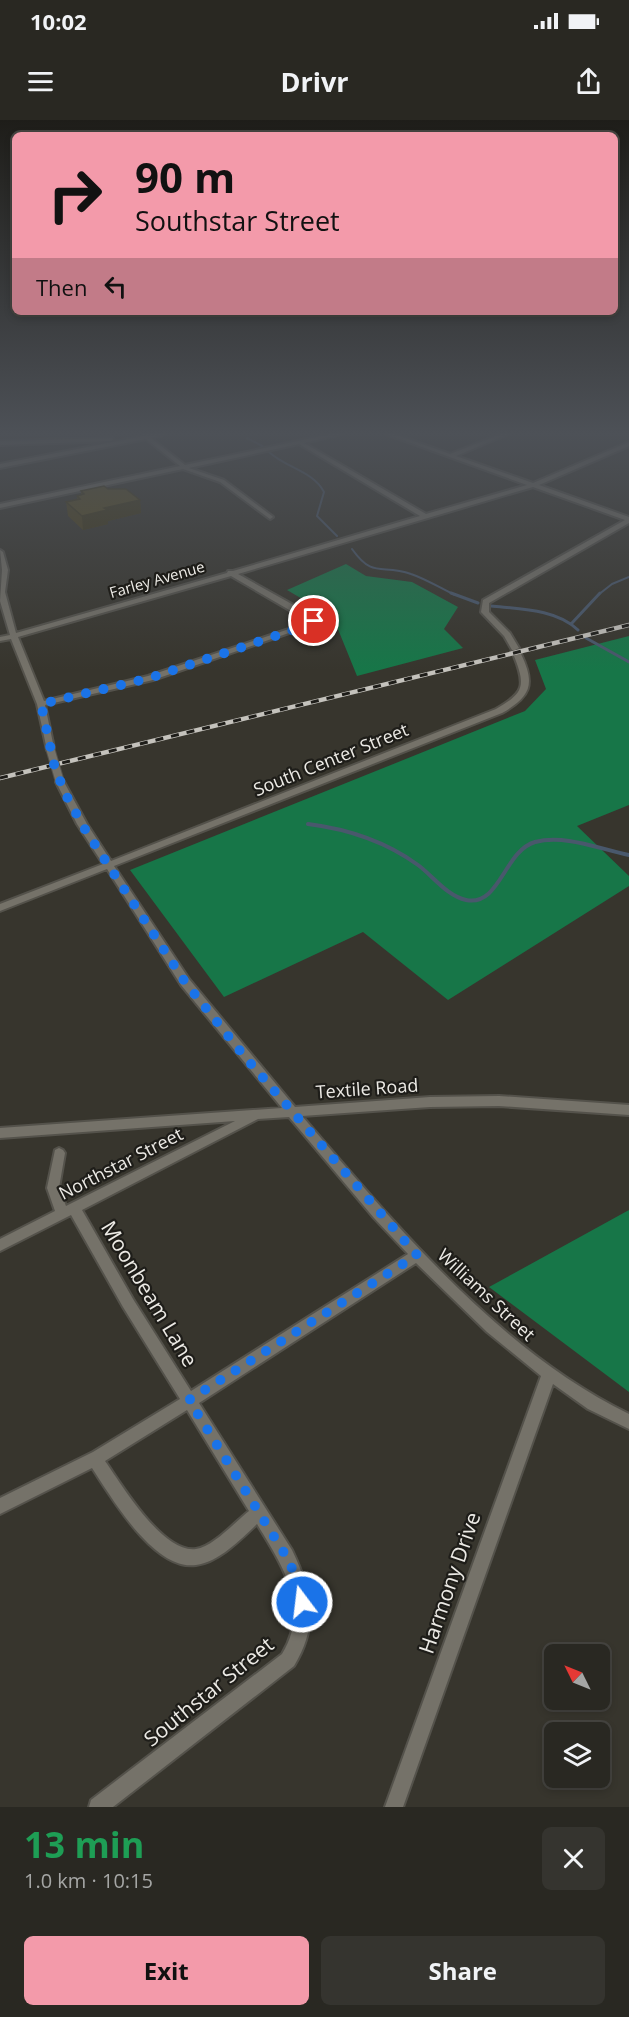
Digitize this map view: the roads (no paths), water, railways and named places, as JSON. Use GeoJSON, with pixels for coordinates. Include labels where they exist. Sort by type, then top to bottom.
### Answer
{"type":"FeatureCollection","features":[{"type":"Feature","properties":{"kind":"street"},"geometry":{"type":"LineString","coordinates":[[264,513],[270,517]]}},
{"type":"Feature","properties":{"kind":"street"},"geometry":{"type":"LineString","coordinates":[[420,513],[426,516]]}},
{"type":"Feature","properties":{"kind":"street","name":"Farley Avenue"},"geometry":{"type":"LineString","coordinates":[[0,639],[437,513]]}},
{"type":"Feature","properties":{"kind":"street"},"geometry":{"type":"LineString","coordinates":[[609,513],[629,520]]}},
{"type":"Feature","properties":{"kind":"street","name":"South Center Street"},"geometry":{"type":"LineString","coordinates":[[110,866],[499,711],[520,698],[526,690],[525,672],[507,635],[485,612],[486,602],[629,520]]}},
{"type":"Feature","properties":{"kind":"street","name":"Williams Street"},"geometry":{"type":"LineString","coordinates":[[0,552],[5,570],[1,592],[14,636],[41,704],[60,782],[82,824],[185,982],[292,1112],[417,1255],[492,1328],[549,1374],[601,1409],[629,1422]]}},
{"type":"Feature","properties":{"kind":"street"},"geometry":{"type":"LineString","coordinates":[[41,704],[150,678],[314,623],[312,619],[285,602],[230,572]]}},
{"type":"Feature","properties":{"kind":"street"},"geometry":{"type":"LineString","coordinates":[[0,908],[110,866]]}},
{"type":"Feature","properties":{"kind":"street","name":"Textile Road"},"geometry":{"type":"LineString","coordinates":[[0,1133],[464,1101],[560,1104],[629,1110]]}},
{"type":"Feature","properties":{"kind":"street","name":"Northstar Street"},"geometry":{"type":"LineString","coordinates":[[0,1245],[258,1114]]}},
{"type":"Feature","properties":{"kind":"street","name":"Moonbeam Lane"},"geometry":{"type":"LineString","coordinates":[[59,1153],[53,1188],[189,1400]]}},
{"type":"Feature","properties":{"kind":"street"},"geometry":{"type":"LineString","coordinates":[[0,1506],[95,1459],[417,1255]]}},
{"type":"Feature","properties":{"kind":"street","name":"Harmony Drive"},"geometry":{"type":"LineString","coordinates":[[394,1807],[549,1374]]}},
{"type":"Feature","properties":{"kind":"street","name":"Southstar Street"},"geometry":{"type":"LineString","coordinates":[[98,1807],[230,1708],[288,1660],[294,1653],[300,1635],[303,1613],[298,1581],[286,1556],[189,1400]]}},
{"type":"Feature","properties":{"kind":"street"},"geometry":{"type":"LineString","coordinates":[[95,1459],[145,1528],[171,1552],[184,1558],[196,1558],[213,1550],[258,1513]]}},
{"type":"Feature","properties":{"kind":"waterway"},"geometry":{"type":"LineString","coordinates":[[318,513],[317,516],[337,536]]}},
{"type":"Feature","properties":{"kind":"waterway"},"geometry":{"type":"LineString","coordinates":[[352,549],[360,559],[373,568],[411,574],[452,593]]}},
{"type":"Feature","properties":{"kind":"waterway"},"geometry":{"type":"LineString","coordinates":[[598,595],[612,584],[629,577]]}},
{"type":"Feature","properties":{"kind":"waterway"},"geometry":{"type":"LineString","coordinates":[[452,593],[478,603]]}},
{"type":"Feature","properties":{"kind":"waterway"},"geometry":{"type":"LineString","coordinates":[[572,623],[598,595]]}},
{"type":"Feature","properties":{"kind":"waterway"},"geometry":{"type":"LineString","coordinates":[[491,606],[549,614],[578,630]]}},
{"type":"Feature","properties":{"kind":"waterway"},"geometry":{"type":"LineString","coordinates":[[586,638],[629,662]]}},
{"type":"Feature","properties":{"kind":"waterway"},"geometry":{"type":"LineString","coordinates":[[308,824],[366,837],[393,849],[418,865],[440,885],[466,900],[477,900],[487,895],[516,856],[525,847],[535,842],[570,841],[629,855]]}},
{"type":"Feature","properties":{"kind":"railway"},"geometry":{"type":"LineString","coordinates":[[0,778],[629,625]]}}]}
